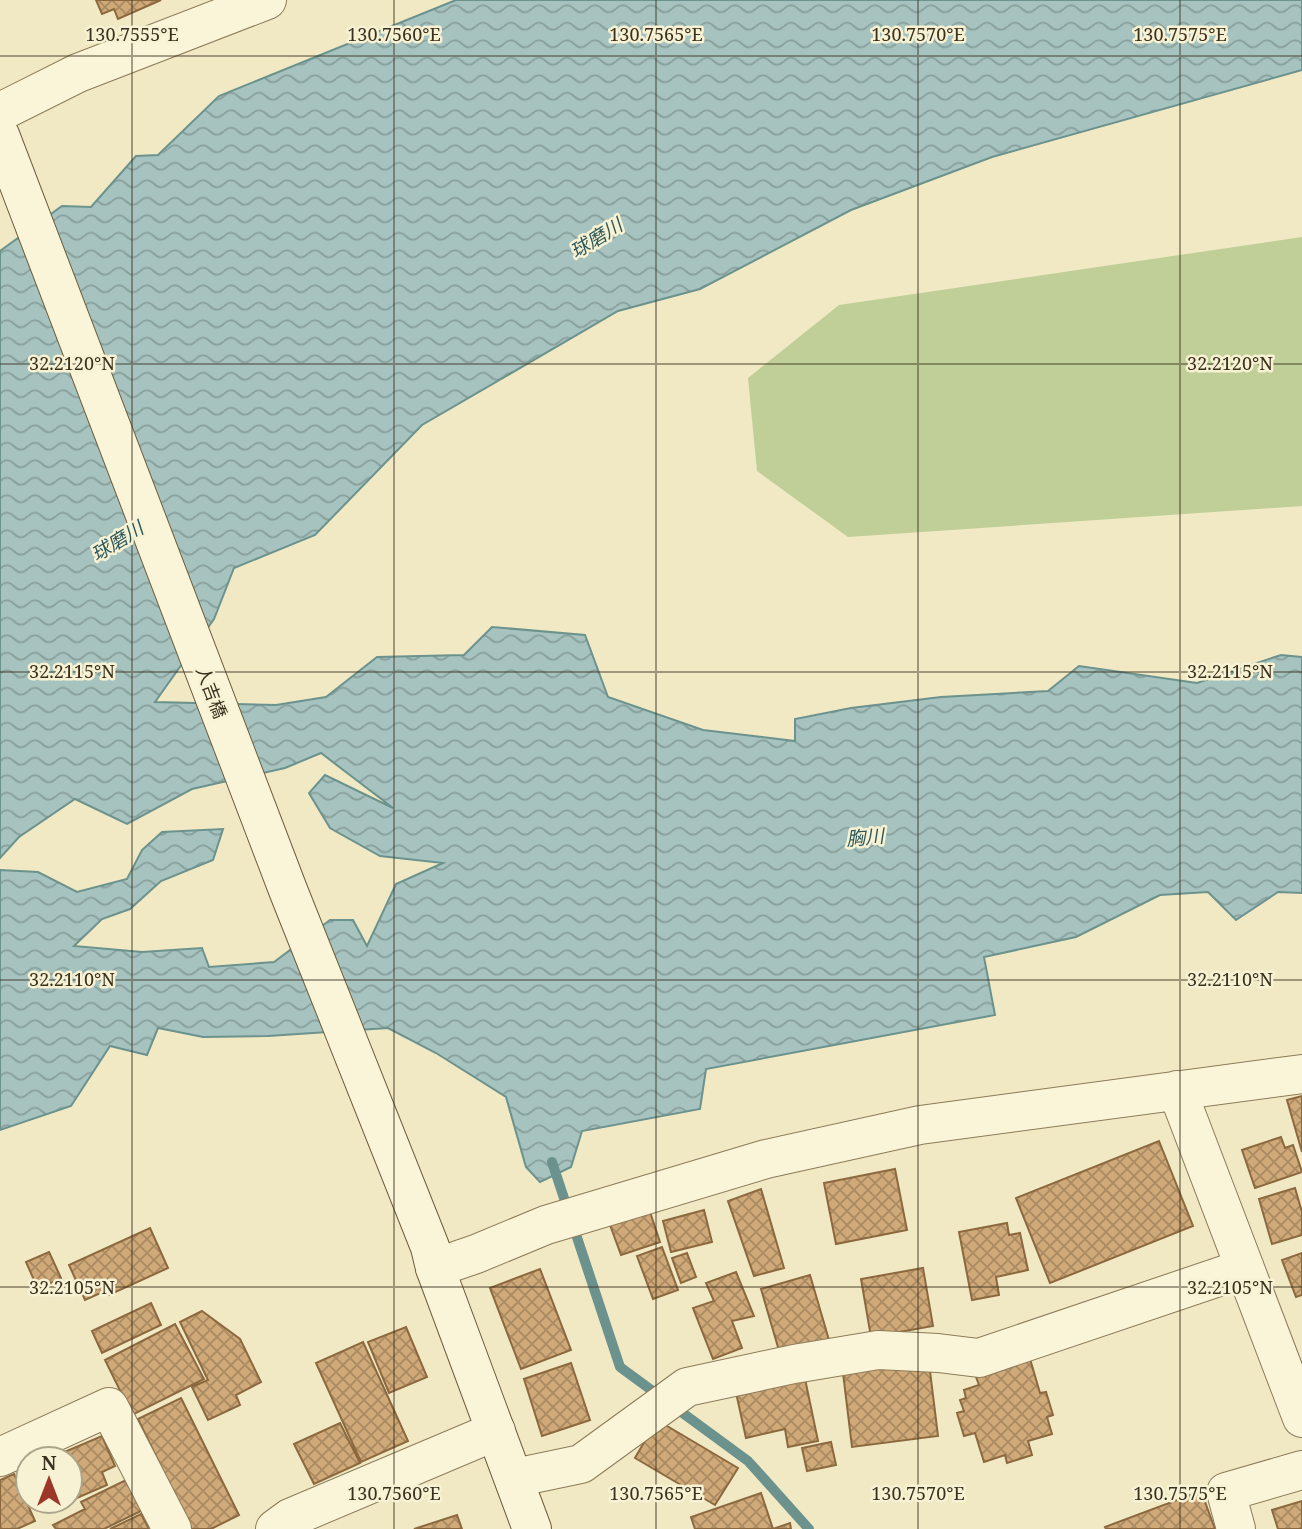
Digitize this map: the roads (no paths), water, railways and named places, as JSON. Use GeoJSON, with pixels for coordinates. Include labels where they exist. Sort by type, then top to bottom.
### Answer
{"type":"FeatureCollection","features":[{"type":"Feature","properties":{"kind":"street"},"geometry":{"type":"LineString","coordinates":[[0,112],[78,73],[267,0]]}},
{"type":"Feature","properties":{"kind":"street","name":"人吉橋"},"geometry":{"type":"LineString","coordinates":[[0,135],[283,877],[433,1258],[532,1529]]}},
{"type":"Feature","properties":{"kind":"street"},"geometry":{"type":"LineString","coordinates":[[433,1258],[476,1254],[546,1225],[766,1159],[920,1125],[1302,1074]]}},
{"type":"Feature","properties":{"kind":"street"},"geometry":{"type":"LineString","coordinates":[[1178,1090],[1302,1418]]}},
{"type":"Feature","properties":{"kind":"street"},"geometry":{"type":"LineString","coordinates":[[514,1478],[581,1464],[687,1387],[794,1364],[878,1350],[979,1358],[1245,1268]]}},
{"type":"Feature","properties":{"kind":"street"},"geometry":{"type":"LineString","coordinates":[[0,1457],[109,1407],[172,1529]]}},
{"type":"Feature","properties":{"kind":"street"},"geometry":{"type":"LineString","coordinates":[[275,1529],[290,1518],[496,1431]]}},
{"type":"Feature","properties":{"kind":"street"},"geometry":{"type":"LineString","coordinates":[[1237,1529],[1226,1493],[1302,1470]]}},
{"type":"Feature","properties":{"kind":"water"},"geometry":{"type":"Polygon","coordinates":[[[456,0],[1302,0],[1302,70],[992,157],[851,210],[700,289],[618,311],[422,425],[315,535],[234,568],[214,619],[155,702],[276,705],[326,697],[377,657],[464,655],[492,627],[585,635],[608,697],[703,730],[795,741],[795,719],[851,708],[941,697],[1048,691],[1079,666],[1197,683],[1281,655],[1302,657],[1302,893],[1278,892],[1236,920],[1208,892],[1160,895],[1076,937],[984,957],[995,1015],[706,1069],[700,1109],[582,1131],[571,1167],[540,1182],[526,1167],[506,1097],[436,1053],[388,1028],[268,1036],[203,1037],[158,1028],[147,1055],[110,1046],[71,1106],[0,1130],[0,870],[38,872],[77,892],[127,879],[142,850],[162,832],[223,829],[213,860],[161,881],[130,909],[102,919],[74,946],[142,952],[202,948],[209,967],[274,962],[330,920],[353,920],[367,946],[396,884],[443,863],[380,856],[330,828],[309,793],[325,775],[393,808],[321,753],[285,768],[192,789],[127,824],[75,799],[19,837],[0,858],[0,251],[62,206],[91,207],[136,156],[158,155],[219,96],[456,0]]]}},
{"type":"Feature","properties":{"kind":"waterway"},"geometry":{"type":"LineString","coordinates":[[552,1162],[620,1367],[748,1461],[809,1529]]}},
{"type":"Feature","properties":{"kind":"water label","name":"球磨川"},"geometry":{"type":"Point","coordinates":[596,238]}},
{"type":"Feature","properties":{"kind":"water label","name":"球磨川"},"geometry":{"type":"Point","coordinates":[117,541]}},
{"type":"Feature","properties":{"kind":"water label","name":"胸川"},"geometry":{"type":"Point","coordinates":[865,837]}}]}
